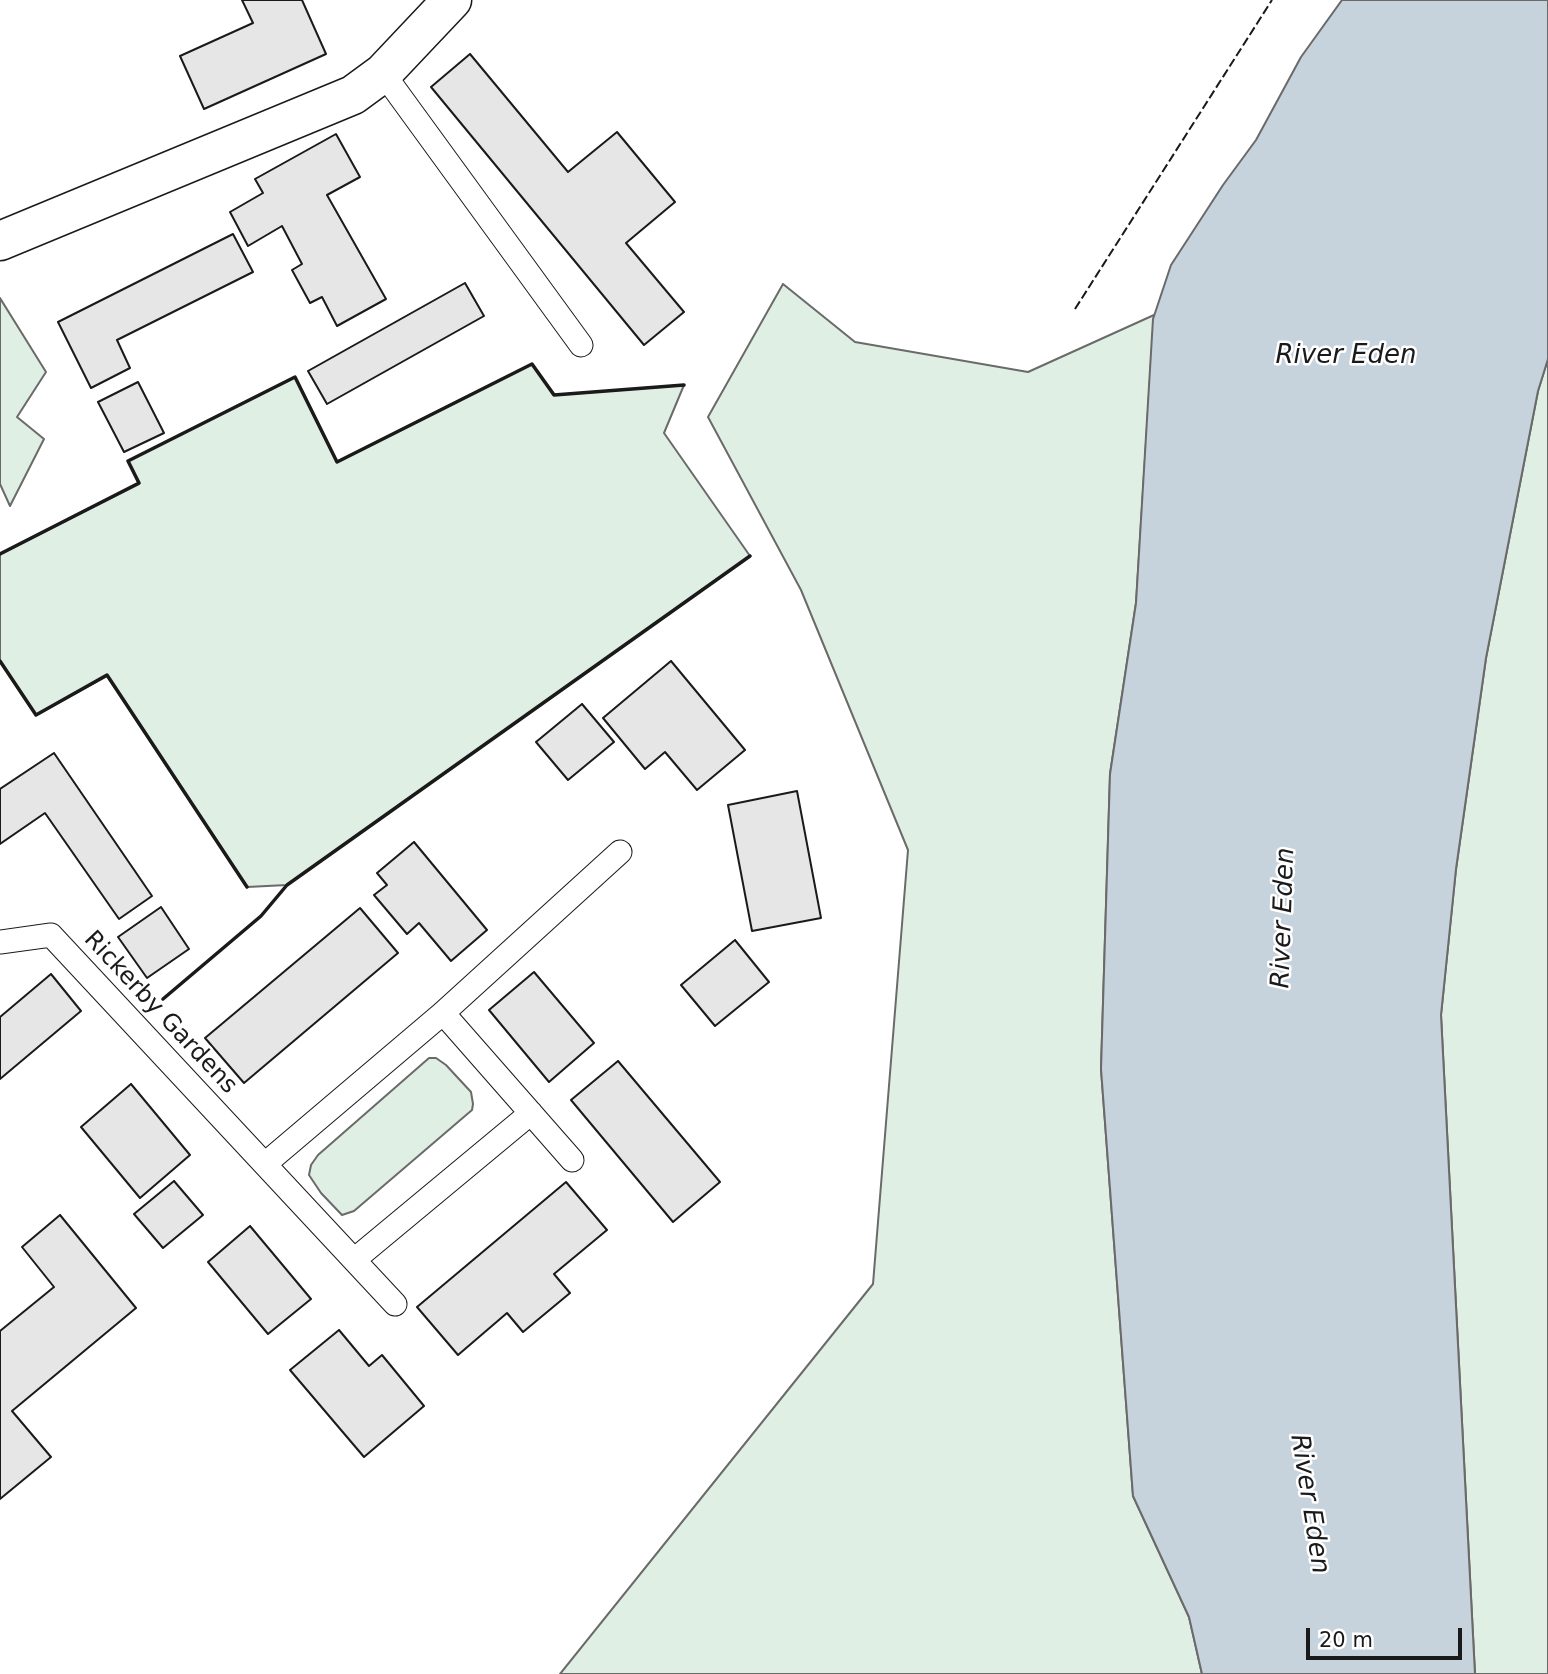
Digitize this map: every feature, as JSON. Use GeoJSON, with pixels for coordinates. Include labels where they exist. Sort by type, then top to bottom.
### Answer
{"type":"FeatureCollection","features":[{"type":"Feature","properties":{"kind":"street"},"geometry":{"type":"LineString","coordinates":[[0,242],[354,95],[383,73],[452,0]]}},
{"type":"Feature","properties":{"kind":"lane"},"geometry":{"type":"LineString","coordinates":[[383,73],[581,345]]}},
{"type":"Feature","properties":{"kind":"lane"},"geometry":{"type":"LineString","coordinates":[[265,1164],[443,1013],[620,852]]}},
{"type":"Feature","properties":{"kind":"lane","name":"Rickerby Gardens"},"geometry":{"type":"LineString","coordinates":[[0,942],[51,935],[395,1304]]}},
{"type":"Feature","properties":{"kind":"lane"},"geometry":{"type":"LineString","coordinates":[[443,1013],[572,1160]]}},
{"type":"Feature","properties":{"kind":"lane"},"geometry":{"type":"LineString","coordinates":[[354,1259],[531,1113]]}},
{"type":"Feature","properties":{"kind":"green space"},"geometry":{"type":"Polygon","coordinates":[[[783,284],[855,342],[1028,372],[1154,315],[1136,603],[1110,774],[1101,1069],[1133,1496],[1189,1617],[1202,1674],[560,1674],[873,1284],[908,850],[801,590],[708,417],[783,284]]]}},
{"type":"Feature","properties":{"kind":"green space"},"geometry":{"type":"Polygon","coordinates":[[[0,298],[46,372],[17,417],[44,439],[10,506],[0,484],[0,298]]]}},
{"type":"Feature","properties":{"kind":"green space"},"geometry":{"type":"Polygon","coordinates":[[[1548,359],[1548,1674],[1475,1674],[1441,1015],[1456,869],[1486,658],[1538,391],[1548,359]]]}},
{"type":"Feature","properties":{"kind":"green space"},"geometry":{"type":"Polygon","coordinates":[[[532,364],[555,395],[684,385],[664,433],[750,556],[287,885],[247,887],[107,676],[36,715],[0,661],[0,554],[139,484],[128,461],[295,377],[337,462],[532,364]]]}},
{"type":"Feature","properties":{"kind":"green space"},"geometry":{"type":"Polygon","coordinates":[[[429,1058],[436,1058],[446,1065],[471,1092],[472,1110],[354,1211],[342,1215],[321,1193],[309,1175],[311,1165],[318,1155],[429,1058]]]}},
{"type":"Feature","properties":{"kind":"water","name":"River Eden"},"geometry":{"type":"Polygon","coordinates":[[[1342,0],[1548,0],[1548,359],[1538,391],[1486,658],[1456,869],[1441,1015],[1475,1674],[1202,1674],[1189,1617],[1133,1496],[1101,1069],[1110,774],[1136,603],[1153,319],[1171,265],[1256,140],[1301,57],[1342,0]]]}},
{"type":"Feature","properties":{"kind":"building"},"geometry":{"type":"Polygon","coordinates":[[[242,0],[302,0],[326,54],[204,109],[180,56],[253,23],[242,0]]]}},
{"type":"Feature","properties":{"kind":"building"},"geometry":{"type":"Polygon","coordinates":[[[470,54],[568,172],[617,132],[675,202],[626,243],[684,312],[644,345],[431,87],[470,54]]]}},
{"type":"Feature","properties":{"kind":"building"},"geometry":{"type":"Polygon","coordinates":[[[336,134],[360,177],[327,195],[386,299],[337,326],[322,297],[310,303],[292,270],[302,264],[282,226],[248,246],[230,212],[263,193],[255,179],[336,134]]]}},
{"type":"Feature","properties":{"kind":"building"},"geometry":{"type":"Polygon","coordinates":[[[233,234],[253,272],[117,340],[130,368],[91,388],[58,322],[233,234]]]}},
{"type":"Feature","properties":{"kind":"building"},"geometry":{"type":"Polygon","coordinates":[[[465,283],[484,316],[327,404],[308,371],[465,283]]]}},
{"type":"Feature","properties":{"kind":"building"},"geometry":{"type":"Polygon","coordinates":[[[138,382],[164,433],[124,452],[98,402],[138,382]]]}},
{"type":"Feature","properties":{"kind":"building"},"geometry":{"type":"Polygon","coordinates":[[[671,661],[745,750],[697,790],[665,752],[645,769],[603,718],[671,661]]]}},
{"type":"Feature","properties":{"kind":"building"},"geometry":{"type":"Polygon","coordinates":[[[582,704],[614,742],[568,780],[536,742],[582,704]]]}},
{"type":"Feature","properties":{"kind":"building"},"geometry":{"type":"Polygon","coordinates":[[[54,753],[152,896],[119,919],[45,813],[0,844],[0,789],[54,753]]]}},
{"type":"Feature","properties":{"kind":"building"},"geometry":{"type":"Polygon","coordinates":[[[797,791],[821,918],[752,931],[728,805],[797,791]]]}},
{"type":"Feature","properties":{"kind":"building"},"geometry":{"type":"Polygon","coordinates":[[[414,842],[487,930],[451,961],[419,923],[407,934],[374,895],[387,885],[377,873],[414,842]]]}},
{"type":"Feature","properties":{"kind":"building"},"geometry":{"type":"Polygon","coordinates":[[[161,907],[189,949],[147,978],[118,937],[161,907]]]}},
{"type":"Feature","properties":{"kind":"building"},"geometry":{"type":"Polygon","coordinates":[[[360,908],[398,953],[244,1083],[205,1038],[360,908]]]}},
{"type":"Feature","properties":{"kind":"building"},"geometry":{"type":"Polygon","coordinates":[[[735,940],[769,982],[715,1026],[681,985],[735,940]]]}},
{"type":"Feature","properties":{"kind":"building"},"geometry":{"type":"Polygon","coordinates":[[[534,972],[594,1043],[549,1082],[489,1010],[534,972]]]}},
{"type":"Feature","properties":{"kind":"building"},"geometry":{"type":"Polygon","coordinates":[[[51,974],[81,1011],[0,1079],[0,1017],[51,974]]]}},
{"type":"Feature","properties":{"kind":"building"},"geometry":{"type":"Polygon","coordinates":[[[618,1061],[720,1182],[673,1222],[571,1100],[618,1061]]]}},
{"type":"Feature","properties":{"kind":"building"},"geometry":{"type":"Polygon","coordinates":[[[131,1084],[190,1155],[140,1198],[81,1127],[131,1084]]]}},
{"type":"Feature","properties":{"kind":"building"},"geometry":{"type":"Polygon","coordinates":[[[174,1181],[203,1215],[163,1248],[134,1214],[174,1181]]]}},
{"type":"Feature","properties":{"kind":"building"},"geometry":{"type":"Polygon","coordinates":[[[566,1182],[607,1230],[554,1274],[570,1293],[523,1332],[507,1313],[458,1355],[417,1307],[566,1182]]]}},
{"type":"Feature","properties":{"kind":"building"},"geometry":{"type":"Polygon","coordinates":[[[60,1215],[136,1308],[12,1411],[51,1457],[0,1499],[0,1331],[54,1287],[22,1247],[60,1215]]]}},
{"type":"Feature","properties":{"kind":"building"},"geometry":{"type":"Polygon","coordinates":[[[250,1226],[311,1299],[268,1334],[208,1262],[250,1226]]]}},
{"type":"Feature","properties":{"kind":"building"},"geometry":{"type":"Polygon","coordinates":[[[339,1330],[369,1366],[382,1355],[424,1406],[364,1457],[290,1370],[339,1330]]]}},
{"type":"Feature","properties":{"kind":"fence"},"geometry":{"type":"LineString","coordinates":[[1075,309],[1272,0]]}},
{"type":"Feature","properties":{"kind":"wall"},"geometry":{"type":"LineString","coordinates":[[0,554],[139,483],[128,461],[295,377],[337,462],[532,364],[554,395],[684,385]]}},
{"type":"Feature","properties":{"kind":"wall"},"geometry":{"type":"LineString","coordinates":[[163,999],[261,916],[287,885],[750,556]]}},
{"type":"Feature","properties":{"kind":"wall"},"geometry":{"type":"LineString","coordinates":[[0,661],[36,715],[107,675],[247,887]]}}]}
